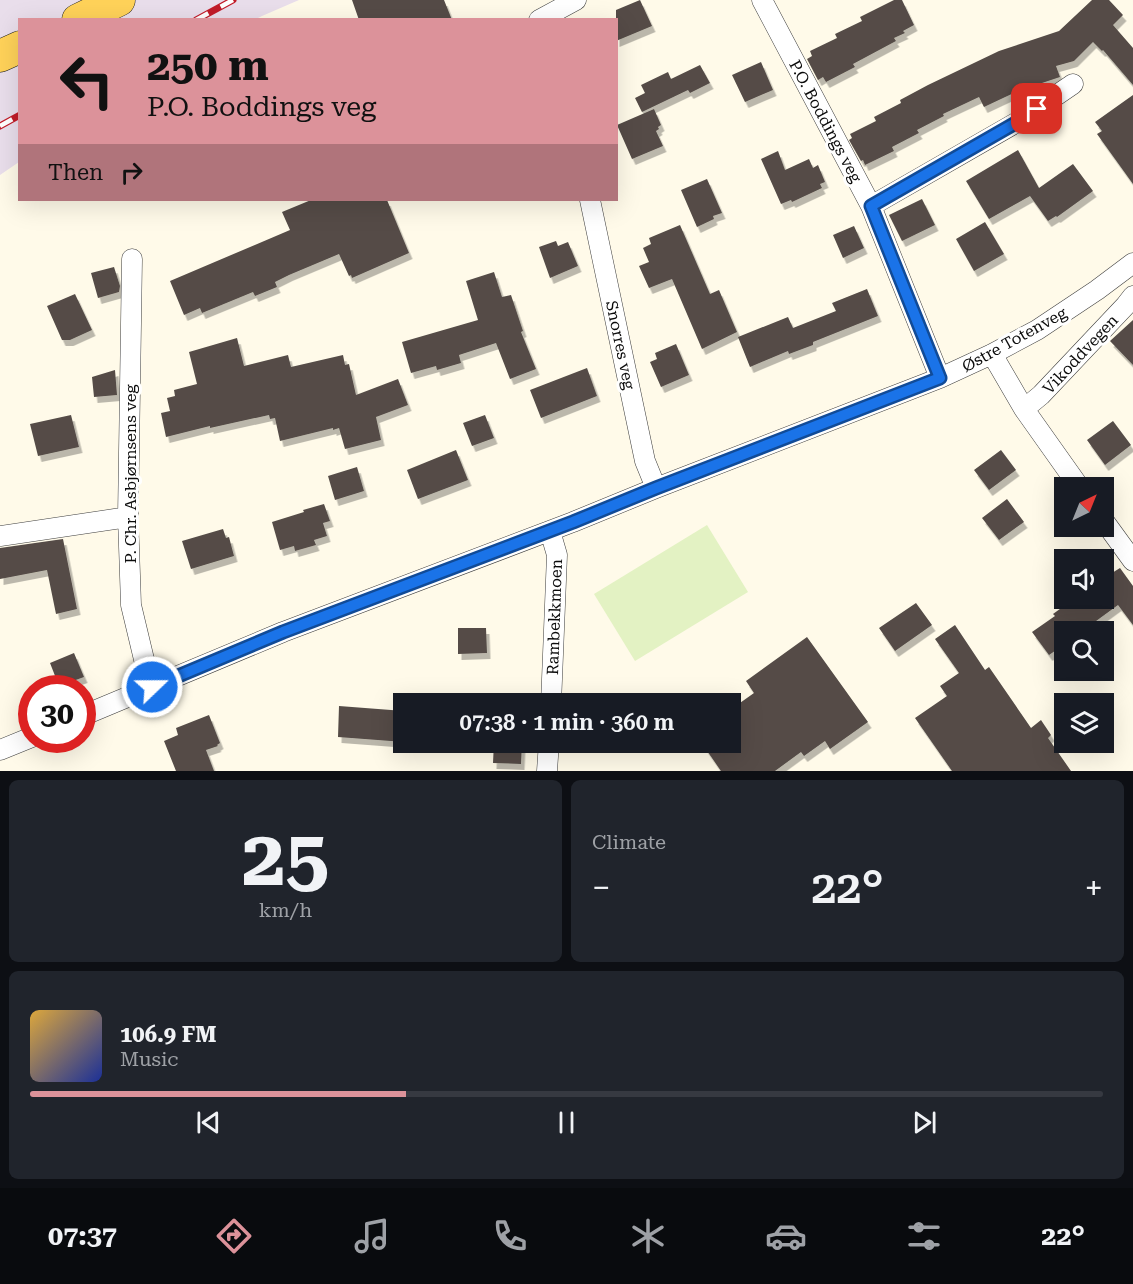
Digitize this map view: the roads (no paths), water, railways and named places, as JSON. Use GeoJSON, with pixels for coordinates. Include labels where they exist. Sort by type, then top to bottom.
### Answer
{"type":"FeatureCollection","features":[{"type":"Feature","properties":{"kind":"main road"},"geometry":{"type":"LineString","coordinates":[[82,18],[119,0]]}},
{"type":"Feature","properties":{"kind":"main road"},"geometry":{"type":"LineString","coordinates":[[0,56],[18,48]]}},
{"type":"Feature","properties":{"kind":"street"},"geometry":{"type":"LineString","coordinates":[[545,18],[576,0]]}},
{"type":"Feature","properties":{"kind":"street","name":"P.O. Boddings veg"},"geometry":{"type":"LineString","coordinates":[[762,0],[871,206],[940,378]]}},
{"type":"Feature","properties":{"kind":"street"},"geometry":{"type":"LineString","coordinates":[[871,206],[1019,121],[1073,84]]}},
{"type":"Feature","properties":{"kind":"street","name":"Snorres veg"},"geometry":{"type":"LineString","coordinates":[[590,201],[645,461],[656,488]]}},
{"type":"Feature","properties":{"kind":"street","name":"P. Chr. Asbjørnsens veg"},"geometry":{"type":"LineString","coordinates":[[132,259],[128,517],[131,605],[152,687]]}},
{"type":"Feature","properties":{"kind":"street","name":"Østre Totenveg"},"geometry":{"type":"LineString","coordinates":[[96,710],[283,632],[550,531],[940,378],[1037,330],[1126,269]]}},
{"type":"Feature","properties":{"kind":"street","name":"Vikoddvegen"},"geometry":{"type":"LineString","coordinates":[[1024,409],[1041,395],[1126,305],[1133,295],[1126,269]]}},
{"type":"Feature","properties":{"kind":"street"},"geometry":{"type":"LineString","coordinates":[[992,354],[1024,409],[1072,477]]}},
{"type":"Feature","properties":{"kind":"street"},"geometry":{"type":"LineString","coordinates":[[0,536],[128,517]]}},
{"type":"Feature","properties":{"kind":"street","name":"Rambekkmoen"},"geometry":{"type":"LineString","coordinates":[[550,531],[557,555],[551,693]]}},
{"type":"Feature","properties":{"kind":"street"},"geometry":{"type":"LineString","coordinates":[[1114,535],[1133,561]]}},
{"type":"Feature","properties":{"kind":"street"},"geometry":{"type":"LineString","coordinates":[[0,750],[18,743]]}},
{"type":"Feature","properties":{"kind":"street"},"geometry":{"type":"LineString","coordinates":[[547,771],[548,753]]}},
{"type":"Feature","properties":{"kind":"railway"},"geometry":{"type":"LineString","coordinates":[[200,18],[233,0]]}},
{"type":"Feature","properties":{"kind":"railway"},"geometry":{"type":"LineString","coordinates":[[0,126],[18,116]]}}]}
